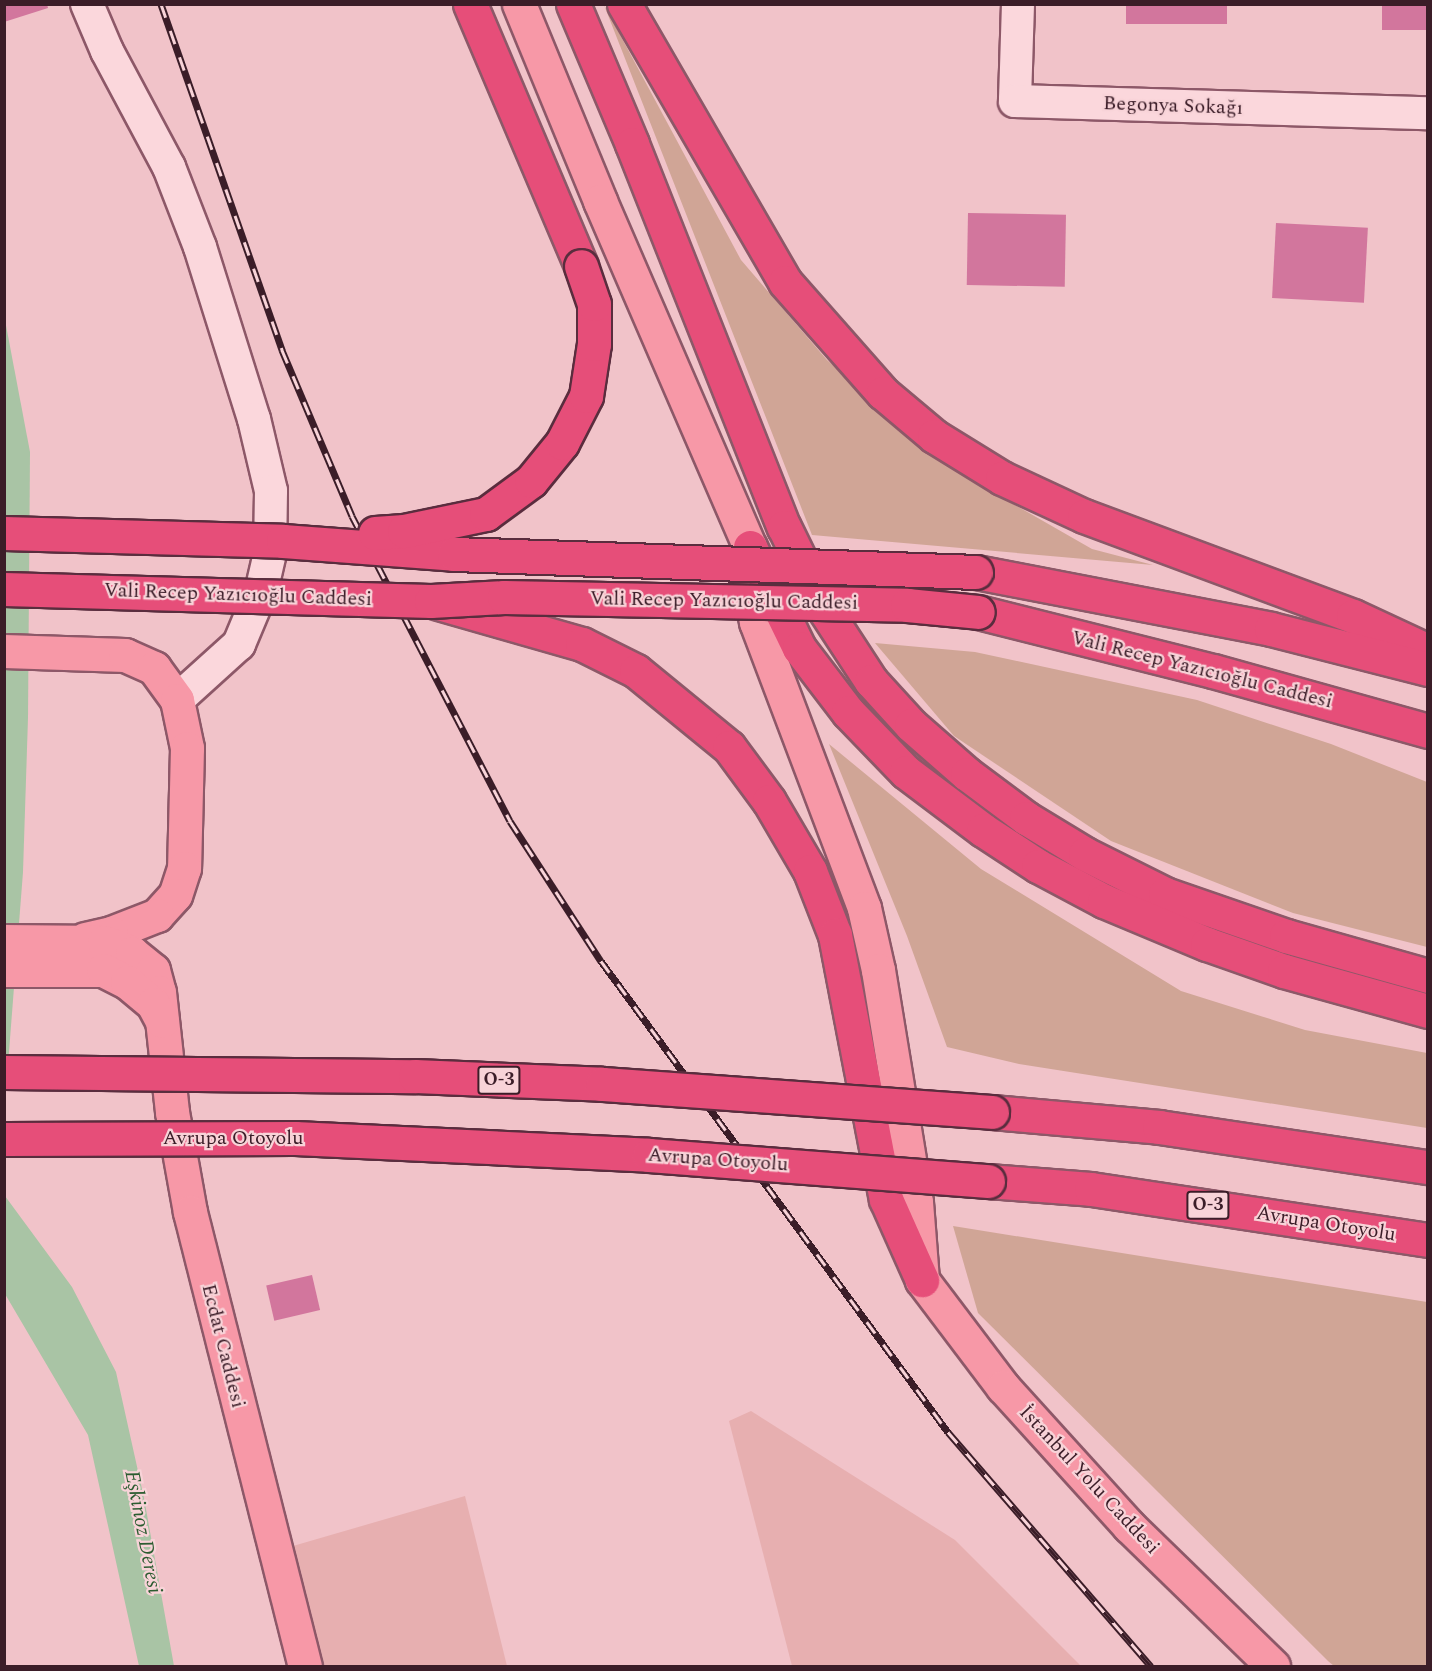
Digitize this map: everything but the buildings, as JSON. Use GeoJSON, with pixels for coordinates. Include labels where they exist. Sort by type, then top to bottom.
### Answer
{"type":"FeatureCollection","features":[{"type":"Feature","properties":{"kind":"highway"},"geometry":{"type":"LineString","coordinates":[[283,542],[404,531],[486,514],[531,481],[562,443],[586,396],[594,344],[594,304],[470,4]]}},
{"type":"Feature","properties":{"kind":"highway"},"geometry":{"type":"LineString","coordinates":[[573,4],[632,144],[784,527],[824,609],[871,681],[910,725],[967,774],[1026,818],[1085,854],[1166,894],[1286,936],[1428,976]]}},
{"type":"Feature","properties":{"kind":"highway"},"geometry":{"type":"LineString","coordinates":[[624,4],[784,282],[884,393],[934,436],[1002,478],[1084,516],[1353,616],[1428,651]]}},
{"type":"Feature","properties":{"kind":"highway","name":"Vali Recep Yazıcıoğlu Caddesi"},"geometry":{"type":"LineString","coordinates":[[4,533],[283,542],[454,554],[976,572],[1271,629],[1428,669]]}},
{"type":"Feature","properties":{"kind":"highway"},"geometry":{"type":"LineString","coordinates":[[750,547],[799,648],[848,712],[906,772],[983,830],[1038,866],[1104,901],[1207,944],[1284,971],[1428,1011]]}},
{"type":"Feature","properties":{"kind":"highway","name":"Vali Recep Yazıcıoğlu Caddesi"},"geometry":{"type":"LineString","coordinates":[[4,589],[431,601],[504,597],[895,604],[978,612],[1224,674],[1428,731]]}},
{"type":"Feature","properties":{"kind":"highway"},"geometry":{"type":"LineString","coordinates":[[431,601],[582,644],[636,671],[729,747],[769,801],[810,871],[835,935],[886,1199],[922,1280]]}},
{"type":"Feature","properties":{"kind":"highway","name":"O-3"},"geometry":{"type":"LineString","coordinates":[[4,1072],[438,1077],[602,1084],[992,1112],[1159,1127],[1428,1167]]}},
{"type":"Feature","properties":{"kind":"highway","name":"Avrupa Otoyolu"},"geometry":{"type":"LineString","coordinates":[[4,1138],[296,1138],[649,1155],[1091,1189],[1428,1240]]}},
{"type":"Feature","properties":{"kind":"main road"},"geometry":{"type":"LineString","coordinates":[[519,4],[600,201],[750,547],[750,591],[756,622],[864,908],[878,970],[916,1203],[922,1280]]}},
{"type":"Feature","properties":{"kind":"main road"},"geometry":{"type":"LineString","coordinates":[[4,651],[125,655],[154,668],[177,700],[187,748],[184,868],[175,895],[157,915],[60,950]]}},
{"type":"Feature","properties":{"kind":"main road","name":"Ecdat Caddesi"},"geometry":{"type":"LineString","coordinates":[[4,941],[60,950],[127,982],[153,1004],[162,1021]]}},
{"type":"Feature","properties":{"kind":"main road","name":"Ecdat Caddesi"},"geometry":{"type":"LineString","coordinates":[[4,970],[60,950],[104,942],[123,949],[153,970],[162,1021],[172,1112],[190,1212],[305,1666]]}},
{"type":"Feature","properties":{"kind":"main road","name":"İstanbul Yolu Caddesi"},"geometry":{"type":"LineString","coordinates":[[922,1280],[1003,1387],[1129,1526],[1274,1666]]}},
{"type":"Feature","properties":{"kind":"street"},"geometry":{"type":"LineString","coordinates":[[87,4],[107,51],[169,167],[196,237],[254,419],[271,491],[270,553],[262,589],[239,644],[177,700]]}},
{"type":"Feature","properties":{"kind":"street","name":"Begonya Sokağı"},"geometry":{"type":"LineString","coordinates":[[1018,4],[1015,102],[1428,113]]}},
{"type":"Feature","properties":{"kind":"shaded area"},"geometry":{"type":"Polygon","coordinates":[[[604,5],[741,260],[827,360],[947,466],[1092,549],[1153,565],[812,535],[604,5]]]}},
{"type":"Feature","properties":{"kind":"shaded area"},"geometry":{"type":"Polygon","coordinates":[[[875,643],[975,652],[1197,700],[1331,744],[1427,782],[1427,947],[1293,913],[1111,841],[954,736],[875,643]]]}},
{"type":"Feature","properties":{"kind":"shaded area"},"geometry":{"type":"Polygon","coordinates":[[[829,744],[981,869],[1181,991],[1305,1030],[1427,1053],[1427,1128],[1019,1064],[947,1047],[907,936],[829,744]]]}},
{"type":"Feature","properties":{"kind":"shaded area"},"geometry":{"type":"Polygon","coordinates":[[[953,1226],[1427,1302],[1427,1666],[1334,1666],[1328,1661],[978,1313],[953,1226]]]}},
{"type":"Feature","properties":{"kind":"shaded area"},"geometry":{"type":"Polygon","coordinates":[[[751,1411],[955,1540],[1081,1666],[792,1666],[729,1421],[751,1411]]]}},
{"type":"Feature","properties":{"kind":"shaded area"},"geometry":{"type":"Polygon","coordinates":[[[465,1496],[507,1666],[323,1666],[293,1546],[465,1496]]]}},
{"type":"Feature","properties":{"kind":"water"},"geometry":{"type":"Polygon","coordinates":[[[5,320],[30,452],[28,718],[23,872],[5,1103],[5,320]]]}},
{"type":"Feature","properties":{"kind":"water","name":"Eşkinoz Deresi"},"geometry":{"type":"Polygon","coordinates":[[[5,1196],[72,1287],[116,1372],[144,1498],[174,1666],[139,1666],[88,1435],[5,1294],[5,1196]]]}},
{"type":"Feature","properties":{"kind":"railway"},"geometry":{"type":"LineString","coordinates":[[161,4],[282,350],[352,516],[510,821],[601,961],[948,1432],[1151,1666]]}}]}
